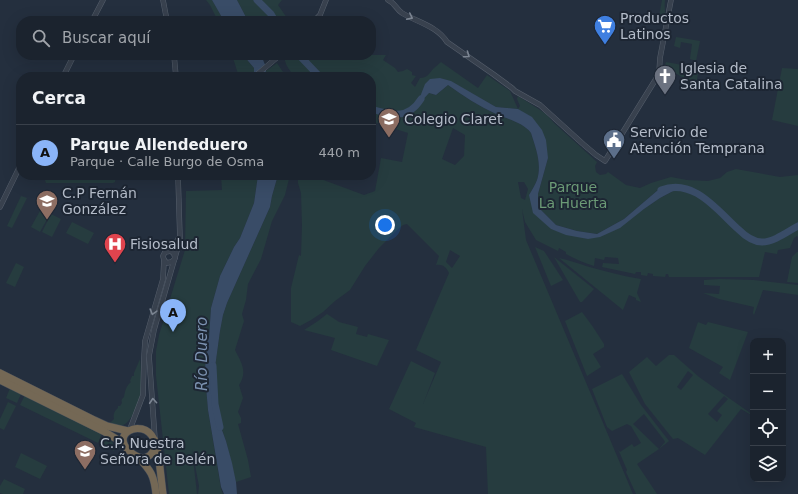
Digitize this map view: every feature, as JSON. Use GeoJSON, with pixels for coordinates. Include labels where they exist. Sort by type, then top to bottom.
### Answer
{"type":"FeatureCollection","features":[{"type":"Feature","properties":{"kind":"highway"},"geometry":{"type":"LineString","coordinates":[[0,373],[107,426],[127,430],[137,428],[150,433],[156,442],[158,452],[162,494]]}},
{"type":"Feature","properties":{"kind":"highway"},"geometry":{"type":"LineString","coordinates":[[0,380],[105,432],[123,444],[126,449],[138,457],[147,467],[152,475],[156,494]]}},
{"type":"Feature","properties":{"kind":"highway"},"geometry":{"type":"LineString","coordinates":[[123,444],[127,430]]}},
{"type":"Feature","properties":{"kind":"highway"},"geometry":{"type":"LineString","coordinates":[[138,457],[145,458],[150,456],[154,451],[156,442]]}},
{"type":"Feature","properties":{"kind":"street"},"geometry":{"type":"LineString","coordinates":[[95,16],[103,0]]}},
{"type":"Feature","properties":{"kind":"street"},"geometry":{"type":"LineString","coordinates":[[163,0],[166,16]]}},
{"type":"Feature","properties":{"kind":"street"},"geometry":{"type":"LineString","coordinates":[[319,16],[326,0]]}},
{"type":"Feature","properties":{"kind":"street"},"geometry":{"type":"LineString","coordinates":[[391,1],[401,12],[431,27],[447,42],[515,91],[540,105],[605,162],[658,74],[671,0]]}},
{"type":"Feature","properties":{"kind":"street"},"geometry":{"type":"LineString","coordinates":[[66,72],[72,60]]}},
{"type":"Feature","properties":{"kind":"street"},"geometry":{"type":"LineString","coordinates":[[174,60],[176,72]]}},
{"type":"Feature","properties":{"kind":"street"},"geometry":{"type":"LineString","coordinates":[[260,72],[274,60]]}},
{"type":"Feature","properties":{"kind":"street"},"geometry":{"type":"LineString","coordinates":[[0,207],[16,174]]}},
{"type":"Feature","properties":{"kind":"street"},"geometry":{"type":"LineString","coordinates":[[156,442],[150,352],[154,330],[180,240],[178,180]]}},
{"type":"Feature","properties":{"kind":"street"},"geometry":{"type":"LineString","coordinates":[[127,430],[134,418],[143,395],[145,341],[163,279],[163,257],[164,254],[176,244],[180,235]]}},
{"type":"Feature","properties":{"kind":"street"},"geometry":{"type":"LineString","coordinates":[[168,251],[173,253],[174,259]]}},
{"type":"Feature","properties":{"kind":"street"},"geometry":{"type":"LineString","coordinates":[[164,260],[169,263],[174,259]]}},
{"type":"Feature","properties":{"kind":"green space"},"geometry":{"type":"Polygon","coordinates":[[[206,0],[212,0],[221,16],[216,16],[206,0]]]}},
{"type":"Feature","properties":{"kind":"green space"},"geometry":{"type":"Polygon","coordinates":[[[237,0],[282,0],[278,5],[286,16],[245,16],[237,0]]]}},
{"type":"Feature","properties":{"kind":"green space"},"geometry":{"type":"Polygon","coordinates":[[[662,0],[665,0],[665,22],[658,21],[662,0]]]}},
{"type":"Feature","properties":{"kind":"green space"},"geometry":{"type":"Polygon","coordinates":[[[676,37],[700,41],[696,61],[690,59],[692,44],[681,42],[680,48],[674,46],[676,37]]]}},
{"type":"Feature","properties":{"kind":"green space","name":"Parque La Huerta"},"geometry":{"type":"Polygon","coordinates":[[[376,55],[386,55],[383,60],[395,68],[398,72],[407,69],[412,72],[412,75],[416,76],[411,83],[415,87],[420,78],[428,75],[441,62],[478,88],[487,75],[510,91],[518,109],[520,106],[517,99],[518,96],[546,114],[597,162],[595,166],[596,172],[600,175],[608,172],[626,185],[640,188],[671,177],[687,180],[708,181],[720,178],[727,172],[736,169],[780,177],[798,175],[798,237],[797,236],[794,238],[790,248],[778,250],[777,254],[765,252],[759,277],[669,277],[668,274],[666,274],[665,277],[653,276],[653,274],[648,273],[647,276],[641,275],[641,272],[636,272],[635,274],[602,267],[603,263],[619,264],[618,258],[605,257],[604,260],[595,258],[594,266],[569,256],[566,252],[559,248],[558,251],[536,240],[525,222],[522,209],[526,240],[633,494],[488,494],[486,447],[414,427],[416,423],[389,409],[411,361],[435,373],[423,404],[441,362],[416,350],[449,273],[444,266],[436,265],[439,256],[407,224],[403,225],[396,231],[379,248],[365,266],[350,290],[323,312],[300,326],[291,322],[291,288],[299,255],[301,256],[301,193],[298,180],[324,180],[364,195],[375,191],[381,158],[402,162],[408,133],[376,123],[376,72],[291,72],[285,61],[376,60],[376,55]],[[440,78],[429,93],[436,95],[448,85],[483,108],[520,124],[531,133],[539,162],[539,168],[537,180],[529,195],[551,229],[588,239],[644,209],[677,189],[658,190],[624,219],[597,234],[577,231],[556,225],[539,208],[538,194],[548,158],[518,109],[496,107],[450,81],[440,78]],[[453,128],[442,159],[455,165],[464,156],[465,135],[453,128]],[[518,182],[521,198],[525,200],[528,189],[524,182],[518,182]],[[450,250],[446,262],[452,268],[460,256],[450,250]]]}},
{"type":"Feature","properties":{"kind":"green space"},"geometry":{"type":"Polygon","coordinates":[[[234,60],[247,60],[254,68],[254,72],[237,72],[234,60]]]}},
{"type":"Feature","properties":{"kind":"green space"},"geometry":{"type":"Polygon","coordinates":[[[666,62],[699,68],[696,85],[668,69],[665,73],[663,72],[666,62]]]}},
{"type":"Feature","properties":{"kind":"green space"},"geometry":{"type":"Polygon","coordinates":[[[277,63],[283,72],[266,72],[277,63]]]}},
{"type":"Feature","properties":{"kind":"green space"},"geometry":{"type":"Polygon","coordinates":[[[782,68],[798,69],[798,126],[772,120],[782,68]]]}},
{"type":"Feature","properties":{"kind":"green space"},"geometry":{"type":"Polygon","coordinates":[[[45,180],[115,180],[113,183],[46,183],[45,180]]]}},
{"type":"Feature","properties":{"kind":"green space"},"geometry":{"type":"Polygon","coordinates":[[[221,180],[257,180],[254,203],[240,238],[220,276],[211,308],[209,337],[206,343],[205,375],[208,410],[223,494],[198,494],[199,486],[192,449],[197,494],[169,494],[156,376],[156,351],[159,335],[185,250],[186,191],[222,190],[221,180]]]}},
{"type":"Feature","properties":{"kind":"green space"},"geometry":{"type":"Polygon","coordinates":[[[277,180],[289,180],[285,195],[272,221],[261,259],[248,284],[242,314],[244,321],[235,350],[243,367],[243,376],[239,385],[243,398],[238,412],[241,418],[241,423],[238,424],[251,477],[236,482],[226,441],[218,419],[215,404],[214,375],[223,315],[270,207],[277,180]]]}},
{"type":"Feature","properties":{"kind":"green space"},"geometry":{"type":"Polygon","coordinates":[[[21,196],[27,198],[12,228],[7,226],[21,196]]]}},
{"type":"Feature","properties":{"kind":"green space"},"geometry":{"type":"Polygon","coordinates":[[[41,209],[50,214],[40,232],[31,227],[41,209]]]}},
{"type":"Feature","properties":{"kind":"green space"},"geometry":{"type":"Polygon","coordinates":[[[51,214],[61,219],[52,237],[42,232],[51,214]]]}},
{"type":"Feature","properties":{"kind":"green space"},"geometry":{"type":"Polygon","coordinates":[[[72,222],[94,233],[88,244],[66,233],[72,222]]]}},
{"type":"Feature","properties":{"kind":"green space"},"geometry":{"type":"Polygon","coordinates":[[[535,247],[544,251],[563,280],[551,286],[535,247]]]}},
{"type":"Feature","properties":{"kind":"green space"},"geometry":{"type":"Polygon","coordinates":[[[797,252],[798,283],[787,282],[792,257],[797,252]]]}},
{"type":"Feature","properties":{"kind":"green space"},"geometry":{"type":"Polygon","coordinates":[[[554,257],[594,289],[582,302],[580,302],[554,257]]]}},
{"type":"Feature","properties":{"kind":"green space"},"geometry":{"type":"Polygon","coordinates":[[[559,258],[606,272],[641,279],[637,293],[641,302],[629,295],[623,310],[559,258]]]}},
{"type":"Feature","properties":{"kind":"green space"},"geometry":{"type":"Polygon","coordinates":[[[16,263],[24,267],[15,287],[6,283],[16,263]]]}},
{"type":"Feature","properties":{"kind":"green space"},"geometry":{"type":"Polygon","coordinates":[[[704,280],[754,280],[798,285],[798,295],[763,290],[754,315],[754,307],[719,299],[703,293],[719,294],[720,286],[704,285],[704,280]]]}},
{"type":"Feature","properties":{"kind":"green space"},"geometry":{"type":"Polygon","coordinates":[[[582,312],[604,344],[604,347],[593,354],[601,367],[587,376],[565,321],[582,312]]]}},
{"type":"Feature","properties":{"kind":"green space"},"geometry":{"type":"Polygon","coordinates":[[[327,314],[339,322],[358,327],[356,334],[367,337],[368,334],[389,340],[377,366],[331,350],[335,338],[304,330],[327,314]]]}},
{"type":"Feature","properties":{"kind":"green space"},"geometry":{"type":"Polygon","coordinates":[[[698,322],[706,325],[708,322],[748,332],[730,380],[719,373],[723,367],[689,348],[698,322]]]}},
{"type":"Feature","properties":{"kind":"green space"},"geometry":{"type":"Polygon","coordinates":[[[669,355],[674,355],[699,377],[750,414],[741,409],[705,455],[678,438],[673,439],[645,404],[629,372],[647,357],[656,366],[669,355]],[[688,371],[677,387],[681,390],[693,375],[688,371]],[[724,396],[708,414],[717,422],[722,415],[717,411],[728,399],[724,396]]]}},
{"type":"Feature","properties":{"kind":"green space"},"geometry":{"type":"Polygon","coordinates":[[[140,359],[141,390],[137,406],[128,422],[120,426],[112,424],[110,423],[114,419],[118,406],[122,403],[126,389],[131,382],[132,376],[134,376],[140,359]]]}},
{"type":"Feature","properties":{"kind":"green space"},"geometry":{"type":"Polygon","coordinates":[[[622,374],[641,405],[669,441],[659,449],[637,464],[657,494],[636,494],[618,449],[620,452],[632,444],[634,447],[641,443],[631,426],[627,424],[612,431],[607,427],[592,389],[622,374]],[[644,414],[633,424],[659,449],[665,442],[644,414]]]}},
{"type":"Feature","properties":{"kind":"green space"},"geometry":{"type":"Polygon","coordinates":[[[10,388],[21,394],[17,403],[6,398],[10,388]]]}},
{"type":"Feature","properties":{"kind":"green space"},"geometry":{"type":"Polygon","coordinates":[[[25,395],[102,433],[98,443],[20,405],[25,395]]]}},
{"type":"Feature","properties":{"kind":"green space"},"geometry":{"type":"Polygon","coordinates":[[[8,402],[16,406],[4,430],[0,428],[0,419],[8,402]]]}},
{"type":"Feature","properties":{"kind":"green space"},"geometry":{"type":"Polygon","coordinates":[[[104,436],[109,438],[112,442],[114,451],[100,444],[104,436]]]}},
{"type":"Feature","properties":{"kind":"green space"},"geometry":{"type":"Polygon","coordinates":[[[21,453],[47,466],[40,479],[15,467],[21,453]]]}},
{"type":"Feature","properties":{"kind":"green space"},"geometry":{"type":"Polygon","coordinates":[[[4,479],[25,489],[23,494],[0,493],[0,486],[4,479]]]}},
{"type":"Feature","properties":{"kind":"water"},"geometry":{"type":"Polygon","coordinates":[[[212,0],[237,0],[245,16],[221,16],[212,0]]]}},
{"type":"Feature","properties":{"kind":"water"},"geometry":{"type":"Polygon","coordinates":[[[247,60],[263,60],[266,72],[254,72],[254,68],[247,60]]]}},
{"type":"Feature","properties":{"kind":"water"},"geometry":{"type":"Polygon","coordinates":[[[440,78],[451,81],[496,107],[518,109],[532,117],[542,130],[546,140],[548,158],[538,194],[539,208],[556,225],[577,231],[597,234],[624,219],[658,190],[669,188],[677,189],[660,198],[620,228],[600,237],[588,239],[566,235],[551,229],[533,213],[529,195],[537,180],[539,168],[538,156],[531,133],[520,124],[483,108],[448,85],[436,95],[429,93],[417,106],[413,108],[420,97],[425,84],[430,79],[440,78]]]}},
{"type":"Feature","properties":{"kind":"water","name":"Río Duero"},"geometry":{"type":"Polygon","coordinates":[[[257,180],[277,180],[270,207],[227,303],[220,331],[214,375],[215,404],[218,419],[232,463],[237,494],[224,494],[221,487],[208,410],[205,375],[206,343],[209,337],[211,308],[220,276],[240,238],[254,203],[257,180]]]}},
{"type":"Feature","properties":{"kind":"waterway"},"geometry":{"type":"LineString","coordinates":[[257,0],[272,16]]}},
{"type":"Feature","properties":{"kind":"waterway"},"geometry":{"type":"LineString","coordinates":[[304,60],[315,72]]}},
{"type":"Feature","properties":{"kind":"waterway"},"geometry":{"type":"LineString","coordinates":[[376,110],[392,114],[405,113],[416,106],[421,99]]}},
{"type":"Feature","properties":{"kind":"waterway"},"geometry":{"type":"LineString","coordinates":[[661,190],[673,187],[684,188],[694,192],[713,205],[743,234],[755,241],[767,242],[798,226]]}},
{"type":"Feature","properties":{"kind":"waterway","name":"Río Duero"},"geometry":{"type":"LineString","coordinates":[[213,366],[215,404],[220,427]]}},
{"type":"Feature","properties":{"kind":"place","name":"Productos Latinos"},"geometry":{"type":"Point","coordinates":[605,46]}},
{"type":"Feature","properties":{"kind":"place","name":"Iglesia de Santa Catalina"},"geometry":{"type":"Point","coordinates":[665,96]}},
{"type":"Feature","properties":{"kind":"place","name":"Colegio Claret"},"geometry":{"type":"Point","coordinates":[389,138]}},
{"type":"Feature","properties":{"kind":"place","name":"Servicio de Atención Temprana"},"geometry":{"type":"Point","coordinates":[614,160]}},
{"type":"Feature","properties":{"kind":"place","name":"C.P Fernán González"},"geometry":{"type":"Point","coordinates":[47,220]}},
{"type":"Feature","properties":{"kind":"place","name":"Fisiosalud"},"geometry":{"type":"Point","coordinates":[115,264]}},
{"type":"Feature","properties":{"kind":"place","name":"Parque Allendeduero"},"geometry":{"type":"Point","coordinates":[173,332]}},
{"type":"Feature","properties":{"kind":"place","name":"C.P. Nuestra Señora de Belén"},"geometry":{"type":"Point","coordinates":[85,470]}}]}
